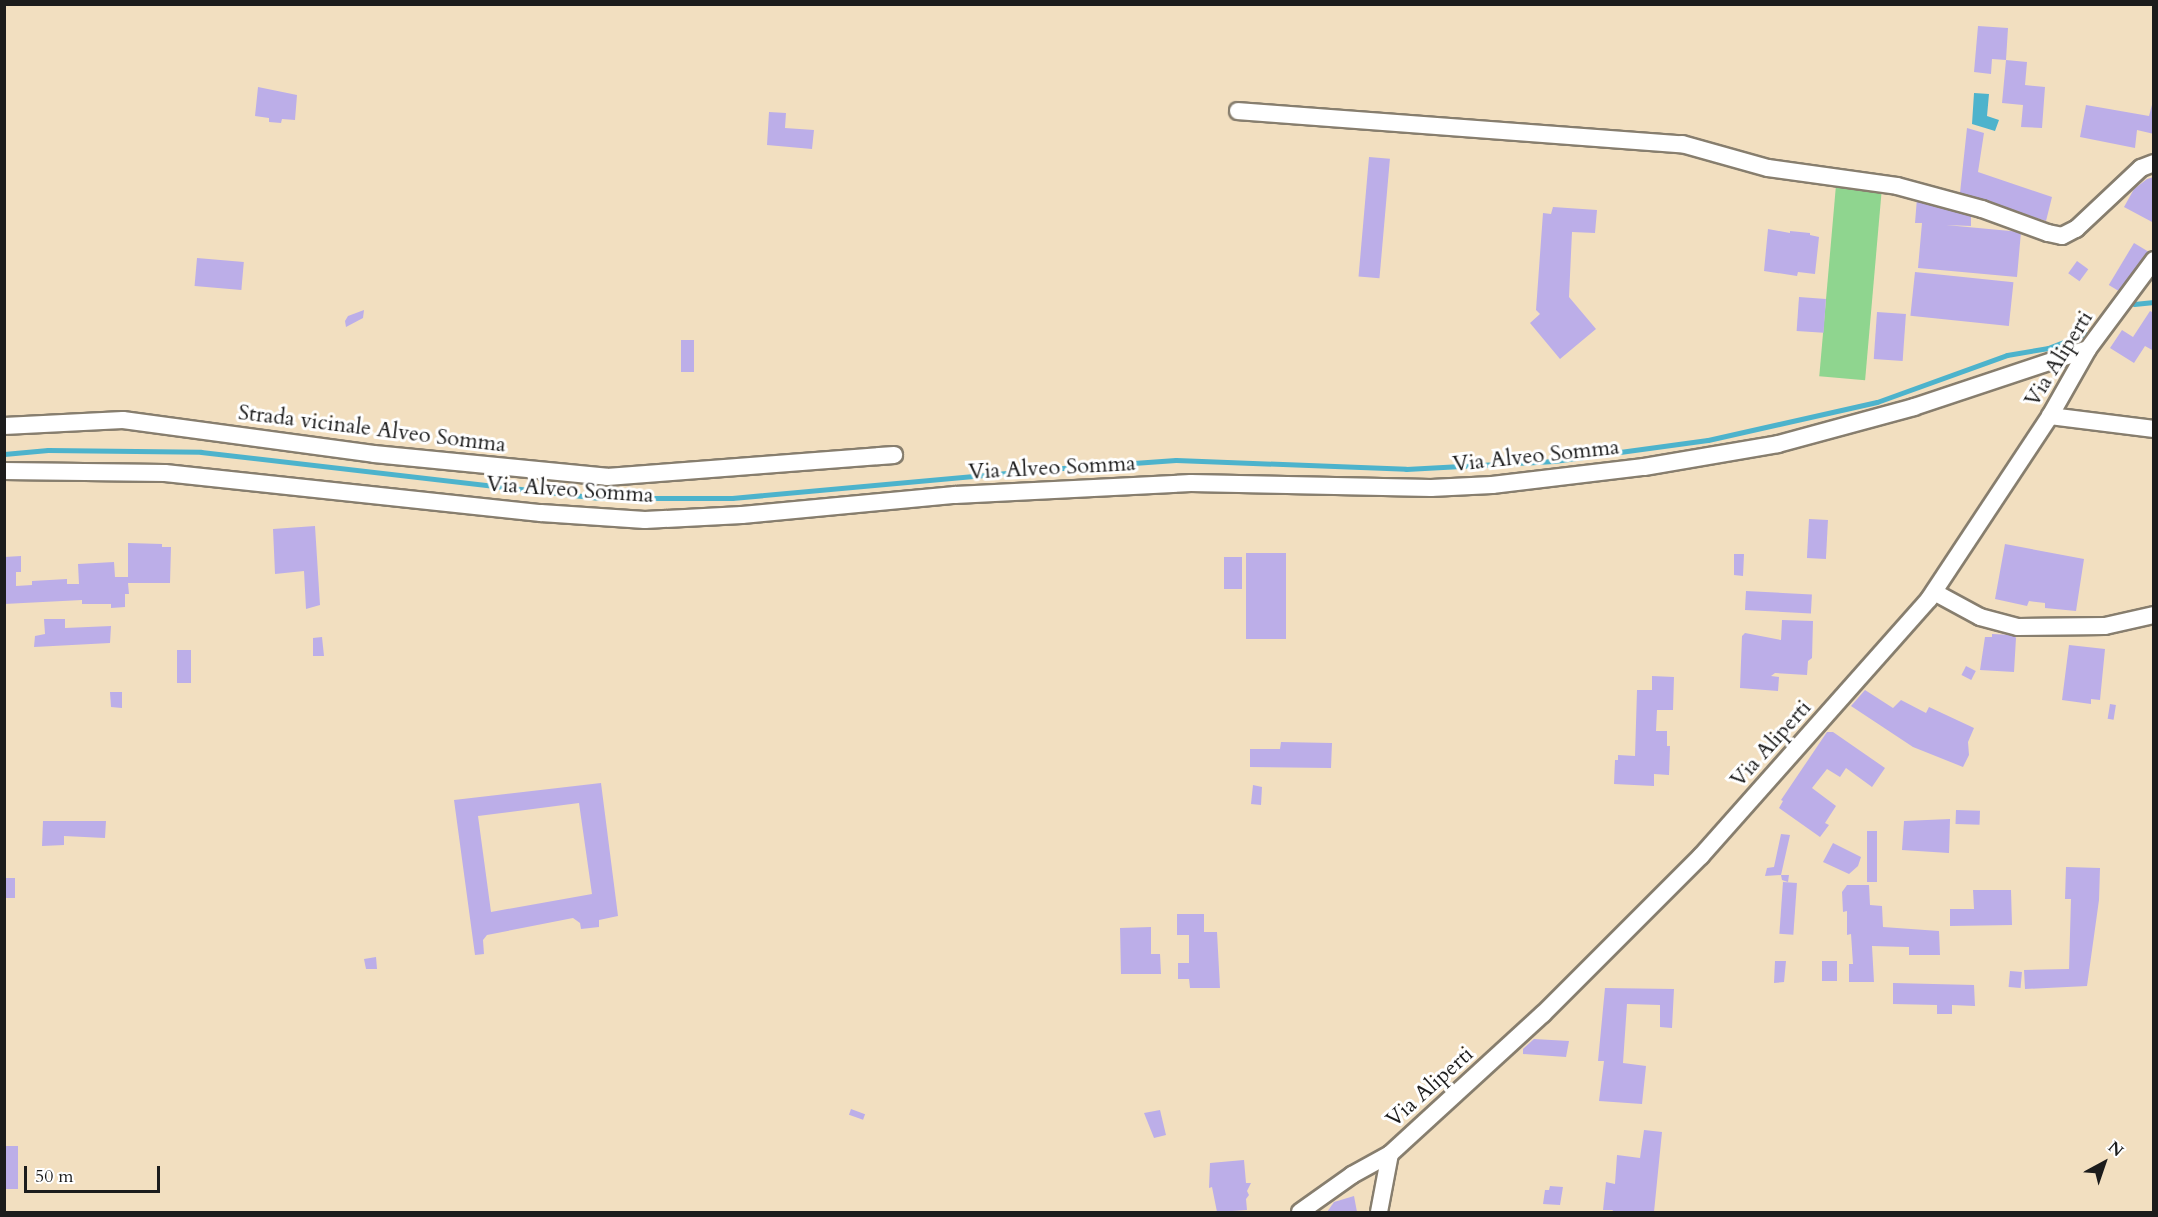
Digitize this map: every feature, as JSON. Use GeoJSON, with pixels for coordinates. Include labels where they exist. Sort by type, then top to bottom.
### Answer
{"type":"FeatureCollection","features":[{"type":"Feature","properties":{"kind":"street"},"geometry":{"type":"LineString","coordinates":[[1238,111],[1682,144],[1768,168],[1897,186],[1982,209],[2062,236],[2076,229],[2141,168],[2154,164]]}},
{"type":"Feature","properties":{"kind":"street","name":"Via Aliperti"},"geometry":{"type":"LineString","coordinates":[[1379,1212],[1390,1154],[1543,1014],[1701,856],[1934,592],[2050,416],[2088,349],[2154,260]]}},
{"type":"Feature","properties":{"kind":"street","name":"Via Alveo Somma"},"geometry":{"type":"LineString","coordinates":[[4,471],[165,473],[541,513],[645,520],[742,515],[955,495],[1191,483],[1431,488],[1492,485],[1633,469],[1778,444],[1914,407],[2088,349]]}},
{"type":"Feature","properties":{"kind":"street"},"geometry":{"type":"LineString","coordinates":[[2050,416],[2154,429]]}},
{"type":"Feature","properties":{"kind":"street","name":"Strada vicinale Alveo Somma"},"geometry":{"type":"LineString","coordinates":[[4,426],[123,420],[374,454],[607,477],[894,455]]}},
{"type":"Feature","properties":{"kind":"street"},"geometry":{"type":"LineString","coordinates":[[1934,592],[1980,617],[2018,627],[2105,626],[2154,615]]}},
{"type":"Feature","properties":{"kind":"street"},"geometry":{"type":"LineString","coordinates":[[1300,1212],[1352,1175],[1390,1154]]}},
{"type":"Feature","properties":{"kind":"green space"},"geometry":{"type":"Polygon","coordinates":[[[1836,185],[1882,189],[1865,380],[1819,376],[1836,185]]]}},
{"type":"Feature","properties":{"kind":"water"},"geometry":{"type":"Polygon","coordinates":[[[1974,93],[1989,94],[1987,116],[1999,120],[1995,131],[1972,124],[1974,93]]]}},
{"type":"Feature","properties":{"kind":"building"},"geometry":{"type":"Polygon","coordinates":[[[1978,26],[2008,28],[2006,60],[1992,59],[1991,74],[1974,72],[1978,26]]]}},
{"type":"Feature","properties":{"kind":"building"},"geometry":{"type":"Polygon","coordinates":[[[2006,60],[2027,62],[2025,85],[2045,87],[2042,128],[2021,127],[2023,105],[2002,103],[2006,60]]]}},
{"type":"Feature","properties":{"kind":"building"},"geometry":{"type":"Polygon","coordinates":[[[258,87],[297,95],[295,120],[282,119],[281,123],[269,122],[269,118],[255,116],[258,87]]]}},
{"type":"Feature","properties":{"kind":"building"},"geometry":{"type":"Polygon","coordinates":[[[2153,101],[2154,134],[2137,130],[2135,148],[2080,137],[2086,105],[2149,116],[2153,101]]]}},
{"type":"Feature","properties":{"kind":"building"},"geometry":{"type":"Polygon","coordinates":[[[769,112],[786,113],[785,128],[814,130],[812,149],[767,145],[769,112]]]}},
{"type":"Feature","properties":{"kind":"building"},"geometry":{"type":"Polygon","coordinates":[[[1967,128],[1984,133],[1978,172],[2052,197],[2046,221],[1960,193],[1967,128]]]}},
{"type":"Feature","properties":{"kind":"building"},"geometry":{"type":"Polygon","coordinates":[[[1369,157],[1390,159],[1379,278],[1359,277],[1369,157]]]}},
{"type":"Feature","properties":{"kind":"building"},"geometry":{"type":"Polygon","coordinates":[[[2154,177],[2154,223],[2124,207],[2134,189],[2147,179],[2154,177]]]}},
{"type":"Feature","properties":{"kind":"building"},"geometry":{"type":"Polygon","coordinates":[[[1917,198],[1971,212],[1971,226],[1946,225],[2021,232],[2017,277],[1918,268],[1922,223],[1915,223],[1917,198]]]}},
{"type":"Feature","properties":{"kind":"building"},"geometry":{"type":"Polygon","coordinates":[[[1553,207],[1597,210],[1595,233],[1572,232],[1569,297],[1596,329],[1560,359],[1530,323],[1540,314],[1536,310],[1543,213],[1551,214],[1553,207]]]}},
{"type":"Feature","properties":{"kind":"building"},"geometry":{"type":"Polygon","coordinates":[[[1768,229],[1790,233],[1790,231],[1810,233],[1810,235],[1819,237],[1815,274],[1798,272],[1797,276],[1764,271],[1768,229]]]}},
{"type":"Feature","properties":{"kind":"building"},"geometry":{"type":"Polygon","coordinates":[[[2134,243],[2149,252],[2123,294],[2109,285],[2134,243]]]}},
{"type":"Feature","properties":{"kind":"building"},"geometry":{"type":"Polygon","coordinates":[[[197,258],[244,262],[241,290],[195,286],[197,258]]]}},
{"type":"Feature","properties":{"kind":"building"},"geometry":{"type":"Polygon","coordinates":[[[2077,261],[2088,269],[2080,281],[2068,273],[2077,261]]]}},
{"type":"Feature","properties":{"kind":"building"},"geometry":{"type":"Polygon","coordinates":[[[1915,272],[2013,282],[2009,326],[1910,316],[1915,272]]]}},
{"type":"Feature","properties":{"kind":"building"},"geometry":{"type":"Polygon","coordinates":[[[1799,297],[1826,299],[1824,333],[1797,331],[1799,297]]]}},
{"type":"Feature","properties":{"kind":"building"},"geometry":{"type":"Polygon","coordinates":[[[364,310],[363,318],[346,327],[345,321],[348,316],[364,310]]]}},
{"type":"Feature","properties":{"kind":"building"},"geometry":{"type":"Polygon","coordinates":[[[2150,311],[2154,313],[2154,351],[2145,346],[2134,363],[2110,348],[2122,330],[2133,337],[2150,311]]]}},
{"type":"Feature","properties":{"kind":"building"},"geometry":{"type":"Polygon","coordinates":[[[1877,312],[1906,314],[1903,361],[1874,359],[1877,312]]]}},
{"type":"Feature","properties":{"kind":"building"},"geometry":{"type":"Polygon","coordinates":[[[681,340],[694,340],[694,372],[681,372],[681,340]]]}},
{"type":"Feature","properties":{"kind":"building"},"geometry":{"type":"Polygon","coordinates":[[[1809,519],[1828,520],[1826,559],[1807,558],[1809,519]]]}},
{"type":"Feature","properties":{"kind":"building"},"geometry":{"type":"Polygon","coordinates":[[[315,526],[320,605],[306,609],[304,571],[275,574],[273,529],[315,526]]]}},
{"type":"Feature","properties":{"kind":"building"},"geometry":{"type":"Polygon","coordinates":[[[128,543],[162,544],[162,547],[171,547],[170,583],[128,583],[129,594],[125,594],[125,607],[111,608],[111,604],[82,604],[82,600],[4,604],[4,557],[21,556],[21,572],[16,572],[16,586],[32,585],[32,581],[67,579],[67,584],[79,584],[78,564],[114,562],[115,577],[128,577],[128,543]]]}},
{"type":"Feature","properties":{"kind":"building"},"geometry":{"type":"Polygon","coordinates":[[[2005,544],[2084,559],[2076,611],[2045,608],[2045,603],[2029,601],[2027,606],[1995,599],[2005,544]]]}},
{"type":"Feature","properties":{"kind":"building"},"geometry":{"type":"Polygon","coordinates":[[[1246,553],[1286,553],[1286,639],[1246,639],[1246,553]]]}},
{"type":"Feature","properties":{"kind":"building"},"geometry":{"type":"Polygon","coordinates":[[[1734,554],[1744,554],[1743,576],[1734,575],[1734,554]]]}},
{"type":"Feature","properties":{"kind":"building"},"geometry":{"type":"Polygon","coordinates":[[[1224,557],[1242,557],[1242,589],[1224,589],[1224,557]]]}},
{"type":"Feature","properties":{"kind":"building"},"geometry":{"type":"Polygon","coordinates":[[[1746,591],[1812,594],[1811,613],[1745,610],[1746,591]]]}},
{"type":"Feature","properties":{"kind":"building"},"geometry":{"type":"Polygon","coordinates":[[[44,619],[65,619],[65,628],[111,626],[110,643],[34,647],[35,636],[45,634],[44,619]]]}},
{"type":"Feature","properties":{"kind":"building"},"geometry":{"type":"Polygon","coordinates":[[[1782,620],[1813,621],[1812,658],[1808,661],[1807,675],[1775,673],[1771,676],[1779,677],[1778,691],[1740,688],[1742,636],[1745,633],[1781,640],[1782,620]]]}},
{"type":"Feature","properties":{"kind":"building"},"geometry":{"type":"Polygon","coordinates":[[[1992,634],[2014,635],[2016,638],[2014,672],[1980,670],[1985,637],[1992,637],[1992,634]]]}},
{"type":"Feature","properties":{"kind":"building"},"geometry":{"type":"Polygon","coordinates":[[[322,637],[324,656],[313,656],[313,638],[322,637]]]}},
{"type":"Feature","properties":{"kind":"building"},"geometry":{"type":"Polygon","coordinates":[[[2069,645],[2105,649],[2100,700],[2091,699],[2091,704],[2062,700],[2069,645]]]}},
{"type":"Feature","properties":{"kind":"building"},"geometry":{"type":"Polygon","coordinates":[[[177,650],[191,650],[191,683],[177,683],[177,650]]]}},
{"type":"Feature","properties":{"kind":"building"},"geometry":{"type":"Polygon","coordinates":[[[1966,666],[1976,671],[1971,680],[1961,675],[1966,666]]]}},
{"type":"Feature","properties":{"kind":"building"},"geometry":{"type":"Polygon","coordinates":[[[1652,676],[1674,677],[1673,710],[1657,710],[1656,731],[1667,731],[1667,746],[1670,746],[1669,775],[1654,774],[1654,786],[1614,784],[1615,760],[1618,760],[1618,755],[1635,756],[1637,690],[1652,690],[1652,676]]]}},
{"type":"Feature","properties":{"kind":"building"},"geometry":{"type":"Polygon","coordinates":[[[1865,690],[1893,708],[1901,700],[1926,713],[1929,707],[1974,728],[1968,742],[1969,755],[1963,767],[1913,747],[1851,706],[1865,690]]]}},
{"type":"Feature","properties":{"kind":"building"},"geometry":{"type":"Polygon","coordinates":[[[110,692],[122,692],[122,708],[111,707],[110,692]]]}},
{"type":"Feature","properties":{"kind":"building"},"geometry":{"type":"Polygon","coordinates":[[[2110,704],[2116,705],[2114,720],[2108,719],[2110,704]]]}},
{"type":"Feature","properties":{"kind":"building"},"geometry":{"type":"Polygon","coordinates":[[[1827,732],[1833,732],[1885,768],[1872,787],[1846,768],[1840,777],[1827,769],[1812,788],[1836,806],[1825,823],[1829,825],[1820,837],[1779,808],[1783,801],[1781,800],[1827,732]]]}},
{"type":"Feature","properties":{"kind":"building"},"geometry":{"type":"Polygon","coordinates":[[[1281,742],[1332,743],[1331,768],[1250,767],[1250,749],[1280,749],[1281,742]]]}},
{"type":"Feature","properties":{"kind":"building"},"geometry":{"type":"Polygon","coordinates":[[[601,783],[618,916],[599,920],[599,927],[581,929],[580,923],[573,918],[487,935],[483,940],[484,954],[475,955],[454,800],[601,783]],[[579,803],[478,816],[491,912],[592,894],[579,803]]]}},
{"type":"Feature","properties":{"kind":"building"},"geometry":{"type":"Polygon","coordinates":[[[1253,785],[1262,787],[1261,805],[1251,804],[1253,785]]]}},
{"type":"Feature","properties":{"kind":"building"},"geometry":{"type":"Polygon","coordinates":[[[1956,810],[1980,811],[1979,825],[1956,824],[1956,810]]]}},
{"type":"Feature","properties":{"kind":"building"},"geometry":{"type":"Polygon","coordinates":[[[1950,819],[1949,853],[1902,850],[1904,821],[1950,819]]]}},
{"type":"Feature","properties":{"kind":"building"},"geometry":{"type":"Polygon","coordinates":[[[43,821],[106,821],[105,838],[64,836],[64,845],[42,846],[43,821]]]}},
{"type":"Feature","properties":{"kind":"building"},"geometry":{"type":"Polygon","coordinates":[[[1867,831],[1877,831],[1877,882],[1867,882],[1867,831]]]}},
{"type":"Feature","properties":{"kind":"building"},"geometry":{"type":"Polygon","coordinates":[[[1781,834],[1790,835],[1781,875],[1765,876],[1767,868],[1774,867],[1781,834]]]}},
{"type":"Feature","properties":{"kind":"building"},"geometry":{"type":"Polygon","coordinates":[[[1833,843],[1861,857],[1858,866],[1849,874],[1823,862],[1833,843]]]}},
{"type":"Feature","properties":{"kind":"building"},"geometry":{"type":"Polygon","coordinates":[[[2066,867],[2100,868],[2099,900],[2087,986],[2025,989],[2024,970],[2069,969],[2071,899],[2065,899],[2066,867]]]}},
{"type":"Feature","properties":{"kind":"building"},"geometry":{"type":"Polygon","coordinates":[[[1781,875],[1789,875],[1788,882],[1782,880],[1781,875]]]}},
{"type":"Feature","properties":{"kind":"building"},"geometry":{"type":"Polygon","coordinates":[[[5,878],[15,878],[15,898],[5,898],[5,878]]]}},
{"type":"Feature","properties":{"kind":"building"},"geometry":{"type":"Polygon","coordinates":[[[1783,882],[1797,883],[1793,935],[1779,934],[1783,882]]]}},
{"type":"Feature","properties":{"kind":"building"},"geometry":{"type":"Polygon","coordinates":[[[1847,885],[1869,885],[1870,905],[1882,906],[1883,927],[1939,931],[1940,955],[1909,955],[1909,947],[1872,946],[1874,982],[1849,982],[1849,964],[1853,964],[1851,934],[1847,935],[1847,911],[1843,912],[1842,892],[1847,885]]]}},
{"type":"Feature","properties":{"kind":"building"},"geometry":{"type":"Polygon","coordinates":[[[1973,890],[2011,890],[2012,925],[1950,926],[1950,909],[1974,909],[1973,890]]]}},
{"type":"Feature","properties":{"kind":"building"},"geometry":{"type":"Polygon","coordinates":[[[1177,914],[1204,914],[1204,932],[1217,932],[1220,988],[1190,988],[1189,979],[1178,979],[1178,963],[1189,963],[1189,935],[1177,935],[1177,914]]]}},
{"type":"Feature","properties":{"kind":"building"},"geometry":{"type":"Polygon","coordinates":[[[1151,927],[1151,954],[1160,954],[1161,974],[1121,974],[1120,928],[1151,927]]]}},
{"type":"Feature","properties":{"kind":"building"},"geometry":{"type":"Polygon","coordinates":[[[376,957],[377,969],[366,969],[364,959],[376,957]]]}},
{"type":"Feature","properties":{"kind":"building"},"geometry":{"type":"Polygon","coordinates":[[[1775,961],[1786,961],[1784,982],[1774,983],[1775,961]]]}},
{"type":"Feature","properties":{"kind":"building"},"geometry":{"type":"Polygon","coordinates":[[[1822,961],[1837,961],[1837,981],[1822,981],[1822,961]]]}},
{"type":"Feature","properties":{"kind":"building"},"geometry":{"type":"Polygon","coordinates":[[[2010,971],[2022,972],[2021,988],[2009,987],[2010,971]]]}},
{"type":"Feature","properties":{"kind":"building"},"geometry":{"type":"Polygon","coordinates":[[[1893,983],[1974,985],[1975,1006],[1952,1005],[1952,1014],[1937,1014],[1937,1005],[1893,1004],[1893,983]]]}},
{"type":"Feature","properties":{"kind":"building"},"geometry":{"type":"Polygon","coordinates":[[[1605,988],[1674,989],[1672,1028],[1660,1027],[1660,1005],[1627,1004],[1623,1063],[1646,1066],[1642,1104],[1599,1101],[1604,1061],[1598,1061],[1605,988]]]}},
{"type":"Feature","properties":{"kind":"building"},"geometry":{"type":"Polygon","coordinates":[[[1534,1039],[1569,1041],[1566,1057],[1523,1054],[1523,1049],[1534,1039]]]}},
{"type":"Feature","properties":{"kind":"building"},"geometry":{"type":"Polygon","coordinates":[[[851,1109],[865,1114],[863,1120],[849,1115],[851,1109]]]}},
{"type":"Feature","properties":{"kind":"building"},"geometry":{"type":"Polygon","coordinates":[[[1160,1110],[1166,1135],[1154,1138],[1144,1113],[1160,1110]]]}},
{"type":"Feature","properties":{"kind":"building"},"geometry":{"type":"Polygon","coordinates":[[[1644,1130],[1662,1132],[1654,1212],[1603,1210],[1606,1182],[1615,1184],[1617,1155],[1640,1158],[1644,1130]]]}},
{"type":"Feature","properties":{"kind":"building"},"geometry":{"type":"Polygon","coordinates":[[[4,1146],[18,1146],[18,1189],[4,1189],[4,1146]]]}},
{"type":"Feature","properties":{"kind":"building"},"geometry":{"type":"Polygon","coordinates":[[[1244,1160],[1246,1183],[1251,1183],[1247,1191],[1249,1195],[1246,1199],[1247,1210],[1217,1212],[1212,1187],[1209,1188],[1210,1163],[1244,1160]]]}},
{"type":"Feature","properties":{"kind":"building"},"geometry":{"type":"Polygon","coordinates":[[[1550,1186],[1563,1187],[1560,1205],[1543,1204],[1545,1190],[1549,1190],[1550,1186]]]}},
{"type":"Feature","properties":{"kind":"building"},"geometry":{"type":"Polygon","coordinates":[[[1354,1196],[1357,1212],[1327,1212],[1334,1202],[1354,1196]]]}},
{"type":"Feature","properties":{"kind":"waterway"},"geometry":{"type":"LineString","coordinates":[[2134,304],[2154,302]]}},
{"type":"Feature","properties":{"kind":"waterway"},"geometry":{"type":"LineString","coordinates":[[4,454],[48,450],[201,452],[599,498],[732,498],[1049,469],[1176,460],[1406,469],[1554,461],[1708,440],[1877,402],[2007,355],[2048,348],[2085,334]]}}]}
